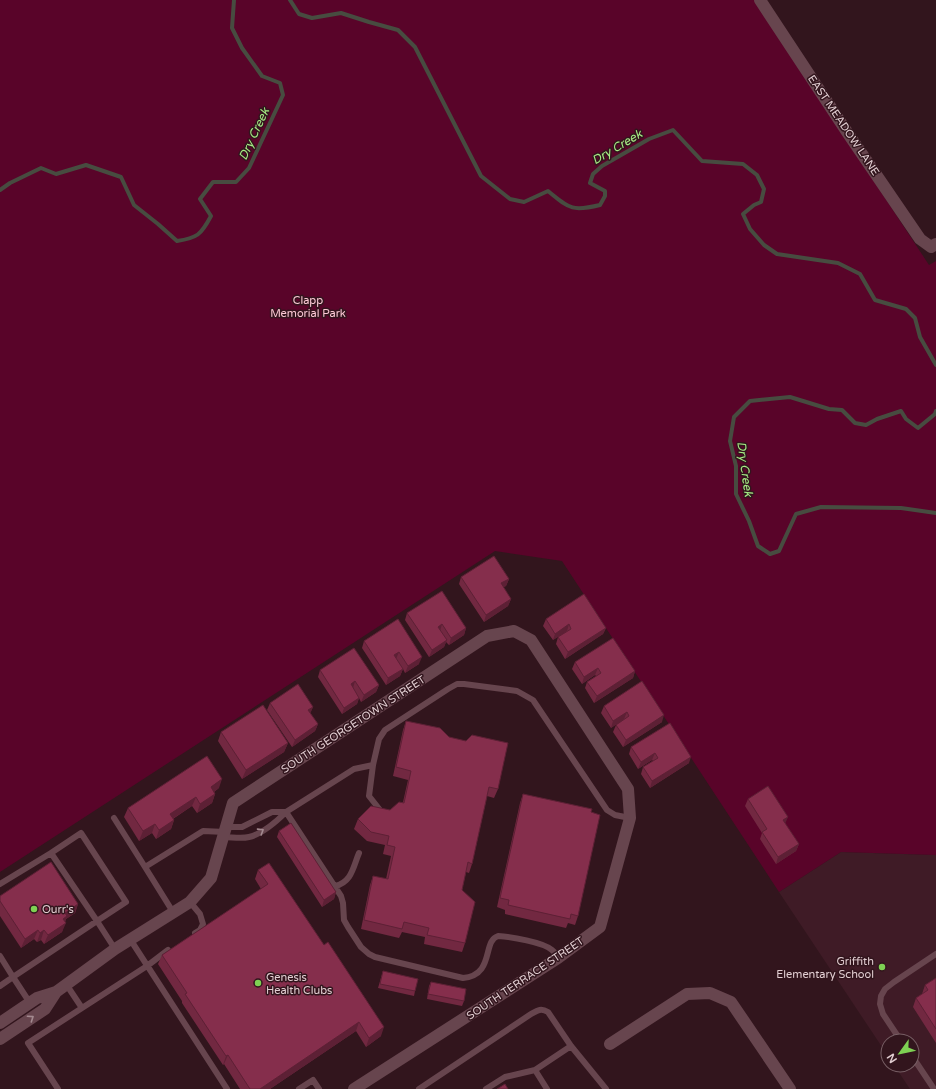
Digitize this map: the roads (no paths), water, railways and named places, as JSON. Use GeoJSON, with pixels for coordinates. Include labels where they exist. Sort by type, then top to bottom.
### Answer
{"type":"FeatureCollection","features":[{"type":"Feature","properties":{"kind":"street","name":"EAST MEADOW LANE"},"geometry":{"type":"LineString","coordinates":[[760,0],[920,239],[934,245]]}},
{"type":"Feature","properties":{"kind":"street","name":"SOUTH GEORGETOWN STREET"},"geometry":{"type":"LineString","coordinates":[[0,1023],[37,998],[61,988],[130,939],[190,902],[212,878],[233,803],[487,636],[514,631],[531,640],[628,789],[630,818]]}},
{"type":"Feature","properties":{"kind":"street","name":"SOUTH TERRACE STREET"},"geometry":{"type":"LineString","coordinates":[[354,1089],[558,958],[600,927],[630,818]]}},
{"type":"Feature","properties":{"kind":"street","name":"SOUTH GEORGETOWN STREET"},"geometry":{"type":"LineString","coordinates":[[0,1039],[45,1009],[61,988]]}},
{"type":"Feature","properties":{"kind":"street"},"geometry":{"type":"LineString","coordinates":[[610,1044],[687,994],[710,993],[731,1002],[790,1089]]}},
{"type":"Feature","properties":{"kind":"lane"},"geometry":{"type":"LineString","coordinates":[[380,810],[369,796],[372,765],[379,739],[385,730],[457,684],[517,691],[525,694],[533,700],[607,810],[615,815],[630,818]]}},
{"type":"Feature","properties":{"kind":"lane"},"geometry":{"type":"LineString","coordinates":[[145,867],[203,832],[225,832],[244,837],[254,835],[278,820],[286,812],[354,769],[372,765]]}},
{"type":"Feature","properties":{"kind":"lane"},"geometry":{"type":"LineString","coordinates":[[225,832],[242,827],[272,812],[286,812]]}},
{"type":"Feature","properties":{"kind":"lane"},"geometry":{"type":"LineString","coordinates":[[286,812],[335,886],[344,903],[344,920],[361,947],[369,954],[375,957],[463,978],[474,976],[484,966],[492,939],[498,936],[542,946],[553,951],[558,958]]}},
{"type":"Feature","properties":{"kind":"lane"},"geometry":{"type":"LineString","coordinates":[[114,818],[173,912]]}},
{"type":"Feature","properties":{"kind":"lane"},"geometry":{"type":"LineString","coordinates":[[0,884],[51,853],[81,832],[126,902],[0,986]]}},
{"type":"Feature","properties":{"kind":"lane"},"geometry":{"type":"LineString","coordinates":[[51,853],[115,949]]}},
{"type":"Feature","properties":{"kind":"lane"},"geometry":{"type":"LineString","coordinates":[[335,886],[345,883],[349,878],[359,853]]}},
{"type":"Feature","properties":{"kind":"lane"},"geometry":{"type":"LineString","coordinates":[[188,938],[200,930],[203,924],[200,914],[190,902]]}},
{"type":"Feature","properties":{"kind":"lane"},"geometry":{"type":"LineString","coordinates":[[130,939],[227,1089]]}},
{"type":"Feature","properties":{"kind":"lane"},"geometry":{"type":"LineString","coordinates":[[58,1089],[28,1043],[147,966],[176,945]]}},
{"type":"Feature","properties":{"kind":"lane"},"geometry":{"type":"LineString","coordinates":[[896,1033],[883,1014],[880,1004],[881,996],[884,990],[936,954]]}},
{"type":"Feature","properties":{"kind":"lane"},"geometry":{"type":"LineString","coordinates":[[0,956],[30,1003]]}},
{"type":"Feature","properties":{"kind":"lane"},"geometry":{"type":"LineString","coordinates":[[61,988],[82,1008]]}},
{"type":"Feature","properties":{"kind":"lane"},"geometry":{"type":"LineString","coordinates":[[419,1089],[538,1009],[543,1009],[548,1012],[571,1046],[606,1089]]}},
{"type":"Feature","properties":{"kind":"lane"},"geometry":{"type":"LineString","coordinates":[[486,1089],[505,1077],[535,1070],[571,1046]]}},
{"type":"Feature","properties":{"kind":"lane"},"geometry":{"type":"LineString","coordinates":[[920,1068],[934,1089]]}},
{"type":"Feature","properties":{"kind":"lane"},"geometry":{"type":"LineString","coordinates":[[535,1070],[547,1089]]}},
{"type":"Feature","properties":{"kind":"lane"},"geometry":{"type":"LineString","coordinates":[[299,1089],[313,1080],[319,1089]]}},
{"type":"Feature","properties":{"kind":"waterway","name":"Dry Creek"},"geometry":{"type":"LineString","coordinates":[[0,190],[10,183],[41,168],[56,174],[86,165],[121,177],[134,205],[177,241],[194,237],[198,234],[204,228],[211,216],[200,199],[213,182],[236,182],[249,168],[283,95],[280,83],[262,76],[242,48],[232,28],[234,0]]}},
{"type":"Feature","properties":{"kind":"waterway","name":"Dry Creek"},"geometry":{"type":"LineString","coordinates":[[290,0],[299,14],[312,18],[341,13],[398,30],[415,47],[481,176],[510,199],[524,202],[548,191],[566,205],[571,207],[583,208],[600,205],[605,196],[605,191],[590,183],[593,174],[602,166],[649,139],[673,130],[702,161],[743,164],[757,175],[764,189],[761,202],[754,205],[743,214],[750,229],[764,245],[777,254],[838,263],[860,274],[875,300],[906,309],[915,318],[920,337],[936,365]]}},
{"type":"Feature","properties":{"kind":"waterway","name":"Dry Creek"},"geometry":{"type":"LineString","coordinates":[[936,411],[935,414],[918,428],[906,419],[901,411],[877,419],[866,425],[855,423],[842,410],[829,409],[790,397],[750,401],[734,417],[730,441],[736,466],[736,494],[749,521],[758,546],[770,554],[779,551],[796,514],[821,507],[901,508],[936,513]]}},
{"type":"Feature","properties":{"kind":"place","name":"Ourr's"},"geometry":{"type":"Point","coordinates":[34,909]}},
{"type":"Feature","properties":{"kind":"place","name":"Griffith Elementary School"},"geometry":{"type":"Point","coordinates":[882,967]}},
{"type":"Feature","properties":{"kind":"place","name":"Genesis Health Clubs"},"geometry":{"type":"Point","coordinates":[258,983]}},
{"type":"Feature","properties":{"kind":"park label","name":"Clapp Memorial Park"},"geometry":{"type":"Point","coordinates":[308,306]}}]}
